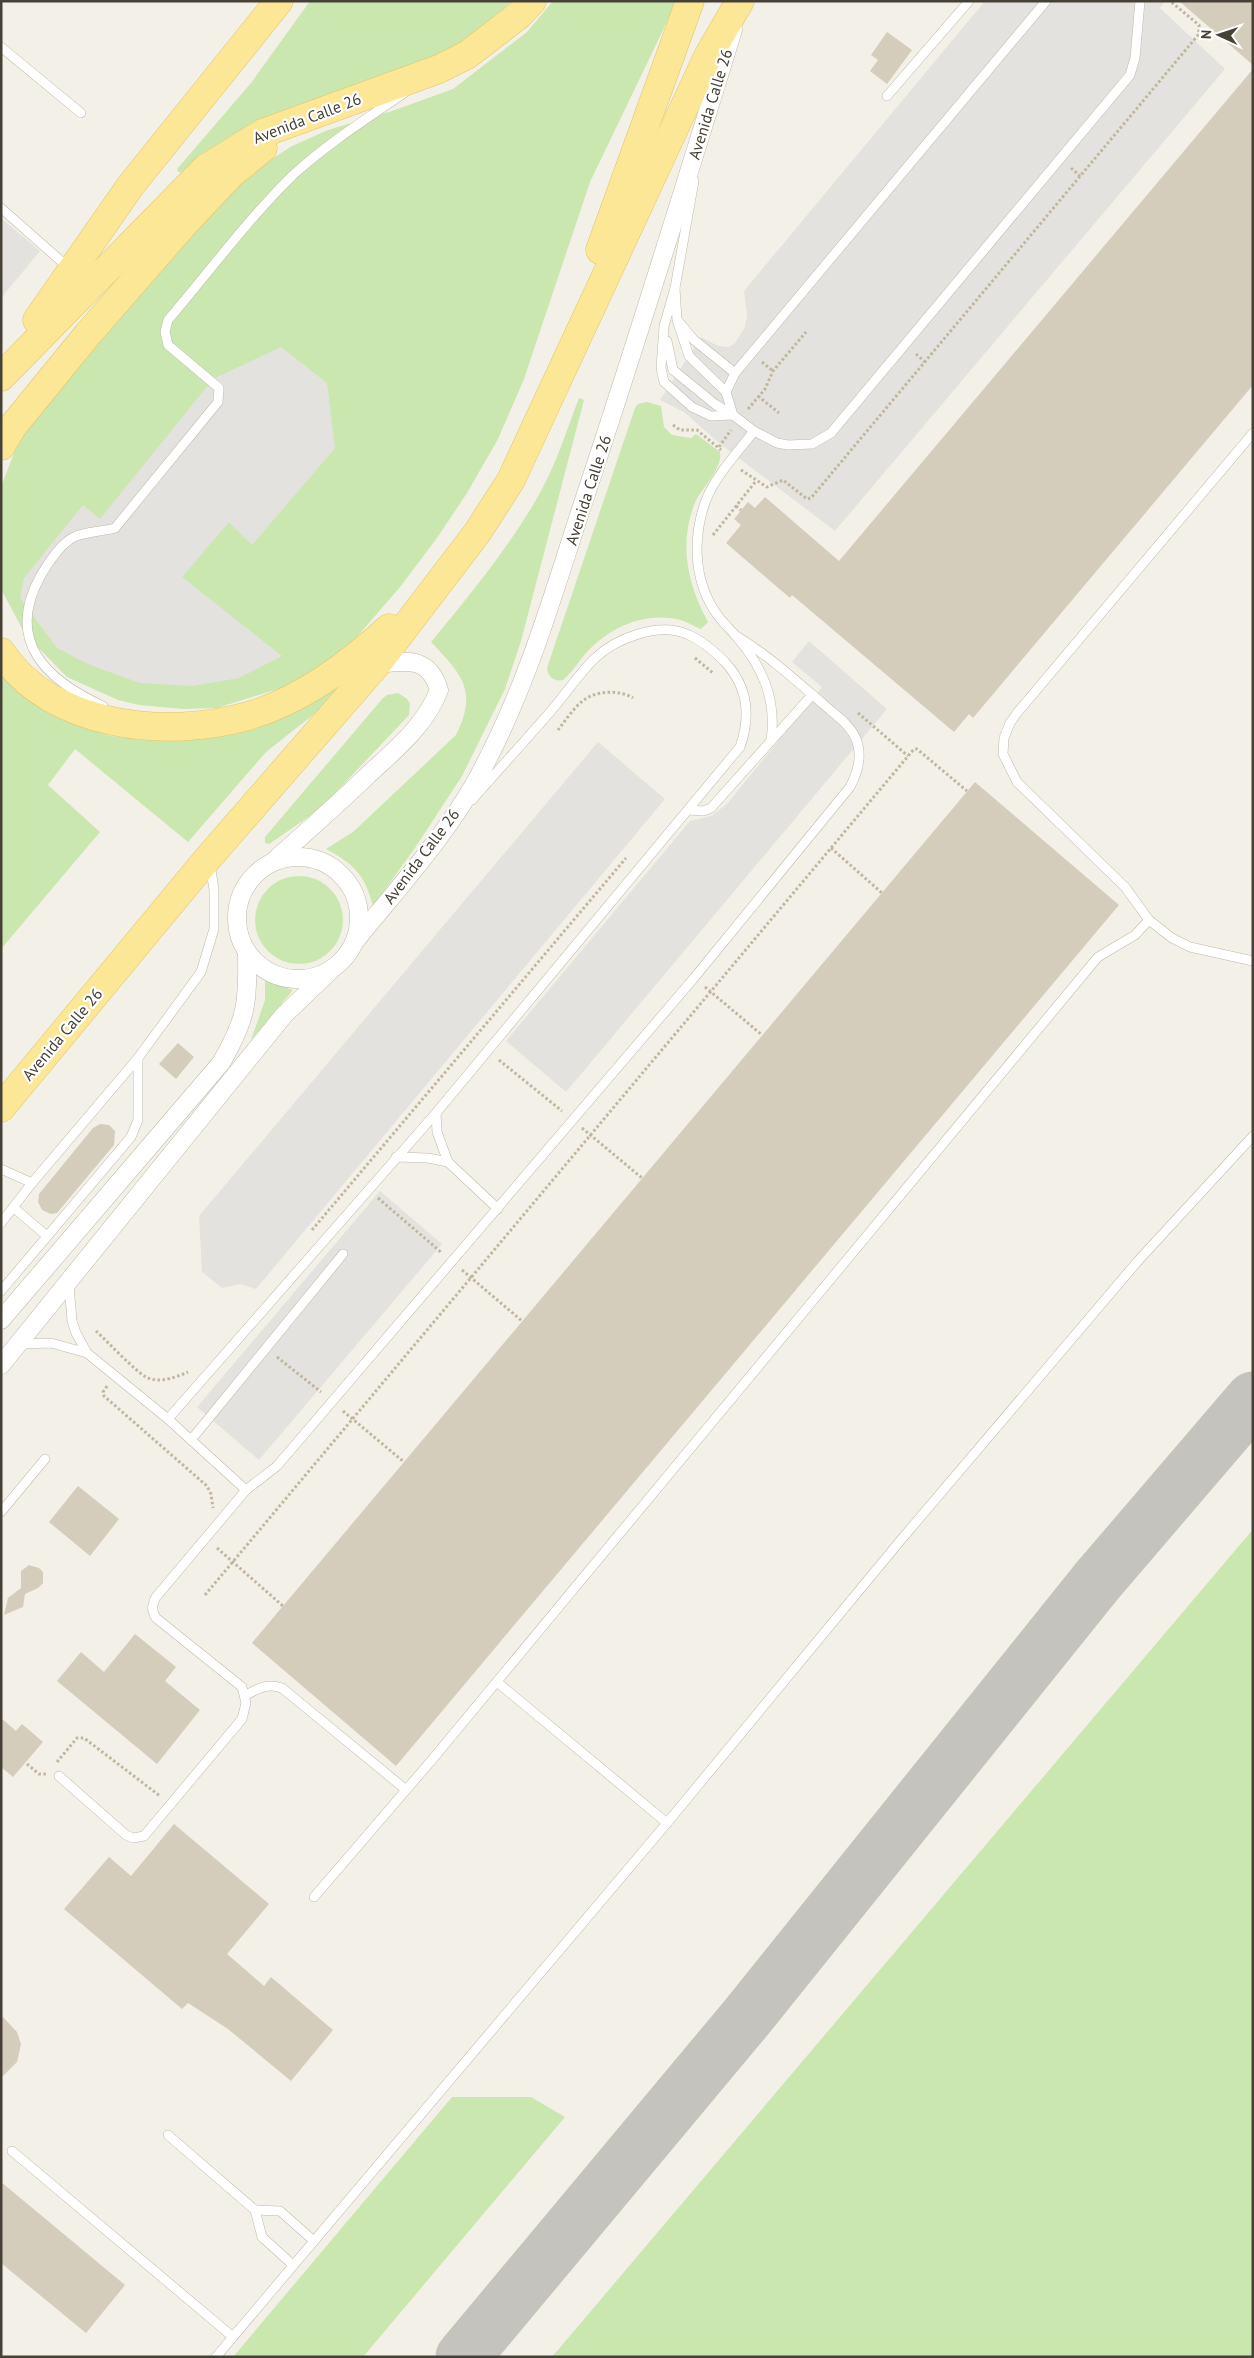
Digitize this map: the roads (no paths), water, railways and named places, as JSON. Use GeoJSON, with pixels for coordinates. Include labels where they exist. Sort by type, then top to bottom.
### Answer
{"type":"FeatureCollection","features":[{"type":"Feature","properties":{"kind":"main road"},"geometry":{"type":"LineString","coordinates":[[1,372],[131,185],[279,1]]}},
{"type":"Feature","properties":{"kind":"main road","name":"Avenida Calle 26"},"geometry":{"type":"LineString","coordinates":[[1,377],[173,199],[206,168],[246,142],[302,118],[439,69],[468,54],[519,15],[532,1]]}},
{"type":"Feature","properties":{"kind":"main road","name":"Avenida Calle 26"},"geometry":{"type":"LineString","coordinates":[[540,418],[690,1]]}},
{"type":"Feature","properties":{"kind":"main road","name":"Avenida Calle 26"},"geometry":{"type":"LineString","coordinates":[[1,1108],[209,857],[377,664],[445,577],[498,502],[540,418],[708,56],[741,1]]}},
{"type":"Feature","properties":{"kind":"main road"},"geometry":{"type":"LineString","coordinates":[[1,446],[13,426],[88,334],[188,219],[239,168],[302,118]]}},
{"type":"Feature","properties":{"kind":"main road"},"geometry":{"type":"LineString","coordinates":[[1,652],[12,668],[33,687],[56,702],[82,713],[147,726],[182,726],[248,716],[288,698],[346,665],[445,577]]}},
{"type":"Feature","properties":{"kind":"street","name":"Avenida Calle 26"},"geometry":{"type":"LineString","coordinates":[[356,940],[434,843],[483,769],[536,645],[636,343],[741,1]]}},
{"type":"Feature","properties":{"kind":"street"},"geometry":{"type":"LineString","coordinates":[[329,972],[312,979],[293,980],[275,975],[259,966],[247,952],[239,933],[237,912],[243,892],[255,874],[272,862],[389,755],[428,714],[439,690],[430,670],[421,664],[377,664]]}},
{"type":"Feature","properties":{"kind":"street"},"geometry":{"type":"LineString","coordinates":[[1,1365],[284,1015],[345,959],[356,940],[360,920],[357,899],[347,881],[332,866],[313,858],[292,857],[272,862]]}},
{"type":"Feature","properties":{"kind":"street"},"geometry":{"type":"LineString","coordinates":[[1,1320],[221,1063],[245,1012],[247,952]]}},
{"type":"Feature","properties":{"kind":"lane"},"geometry":{"type":"LineString","coordinates":[[887,96],[969,1]]}},
{"type":"Feature","properties":{"kind":"lane"},"geometry":{"type":"LineString","coordinates":[[726,392],[735,373],[1046,1]]}},
{"type":"Feature","properties":{"kind":"lane"},"geometry":{"type":"LineString","coordinates":[[664,326],[672,370],[716,405],[754,431],[777,443],[800,446],[812,444],[831,433],[1130,75],[1135,58],[1140,1]]}},
{"type":"Feature","properties":{"kind":"lane"},"geometry":{"type":"LineString","coordinates":[[1,47],[81,113]]}},
{"type":"Feature","properties":{"kind":"lane"},"geometry":{"type":"LineString","coordinates":[[147,726],[97,704],[61,683],[43,666],[33,648],[28,630],[27,610],[31,592],[59,549],[73,538],[84,533],[115,528],[218,402],[219,388],[168,345],[165,332],[168,320],[268,202],[294,175],[322,150],[439,69]]}},
{"type":"Feature","properties":{"kind":"lane"},"geometry":{"type":"LineString","coordinates":[[704,124],[675,288],[664,326],[662,368],[664,382],[700,412],[711,416],[736,417]]}},
{"type":"Feature","properties":{"kind":"lane"},"geometry":{"type":"LineString","coordinates":[[1,208],[72,270]]}},
{"type":"Feature","properties":{"kind":"lane"},"geometry":{"type":"LineString","coordinates":[[675,288],[677,320],[688,356],[726,392],[736,417]]}},
{"type":"Feature","properties":{"kind":"lane"},"geometry":{"type":"LineString","coordinates":[[677,320],[694,340],[735,373]]}},
{"type":"Feature","properties":{"kind":"lane"},"geometry":{"type":"LineString","coordinates":[[754,431],[714,484],[707,499],[698,529],[697,562],[706,595],[714,610],[754,658],[768,686],[772,714],[771,740]]}},
{"type":"Feature","properties":{"kind":"lane"},"geometry":{"type":"LineString","coordinates":[[1253,433],[1017,713],[1010,723],[1004,738],[1003,754],[1017,782],[1125,887],[1149,920],[1172,938],[1190,947],[1253,961]]}},
{"type":"Feature","properties":{"kind":"lane"},"geometry":{"type":"LineString","coordinates":[[168,1419],[367,1189],[436,1113],[740,747],[745,734],[747,715],[744,692],[731,668],[708,646],[689,634],[663,630],[644,633],[624,640],[594,659],[434,843]]}},
{"type":"Feature","properties":{"kind":"lane"},"geometry":{"type":"LineString","coordinates":[[59,1776],[126,1836],[133,1838],[144,1836],[242,1720],[246,1695],[235,1680],[156,1618],[152,1612],[152,1604],[156,1597],[246,1490],[277,1466],[498,1209],[694,978],[850,787],[856,774],[859,748],[850,728],[768,656],[736,635]]}},
{"type":"Feature","properties":{"kind":"lane"},"geometry":{"type":"LineString","coordinates":[[689,810],[703,811],[711,808],[812,695]]}},
{"type":"Feature","properties":{"kind":"lane"},"geometry":{"type":"LineString","coordinates":[[1,1223],[32,1183],[138,1058],[201,972],[214,929],[214,890],[209,857]]}},
{"type":"Feature","properties":{"kind":"lane"},"geometry":{"type":"LineString","coordinates":[[314,1897],[497,1682],[1098,957],[1135,935],[1149,920]]}},
{"type":"Feature","properties":{"kind":"lane"},"geometry":{"type":"LineString","coordinates":[[1,1291],[131,1137],[138,1120],[138,1058]]}},
{"type":"Feature","properties":{"kind":"lane"},"geometry":{"type":"LineString","coordinates":[[436,1113],[439,1138],[448,1162],[498,1209]]}},
{"type":"Feature","properties":{"kind":"lane"},"geometry":{"type":"LineString","coordinates":[[216,2357],[667,1823],[900,1541],[1137,1262],[1253,1136]]}},
{"type":"Feature","properties":{"kind":"lane"},"geometry":{"type":"LineString","coordinates":[[396,1157],[428,1158],[448,1162]]}},
{"type":"Feature","properties":{"kind":"lane"},"geometry":{"type":"LineString","coordinates":[[1,1169],[32,1183]]}},
{"type":"Feature","properties":{"kind":"lane"},"geometry":{"type":"LineString","coordinates":[[14,1208],[47,1236]]}},
{"type":"Feature","properties":{"kind":"lane"},"geometry":{"type":"LineString","coordinates":[[191,1440],[343,1254]]}},
{"type":"Feature","properties":{"kind":"lane"},"geometry":{"type":"LineString","coordinates":[[69,1281],[70,1308],[74,1327],[90,1356]]}},
{"type":"Feature","properties":{"kind":"lane"},"geometry":{"type":"LineString","coordinates":[[18,1344],[51,1343],[90,1356],[168,1419],[246,1490]]}},
{"type":"Feature","properties":{"kind":"lane"},"geometry":{"type":"LineString","coordinates":[[1,1512],[46,1459]]}},
{"type":"Feature","properties":{"kind":"lane"},"geometry":{"type":"LineString","coordinates":[[497,1682],[667,1823]]}},
{"type":"Feature","properties":{"kind":"lane"},"geometry":{"type":"LineString","coordinates":[[246,1695],[263,1686],[274,1685],[282,1688],[405,1789]]}},
{"type":"Feature","properties":{"kind":"lane"},"geometry":{"type":"LineString","coordinates":[[168,2135],[255,2210],[262,2237],[293,2265]]}},
{"type":"Feature","properties":{"kind":"lane"},"geometry":{"type":"LineString","coordinates":[[12,2152],[233,2337]]}},
{"type":"Feature","properties":{"kind":"lane"},"geometry":{"type":"LineString","coordinates":[[255,2210],[280,2211],[314,2241]]}}]}
